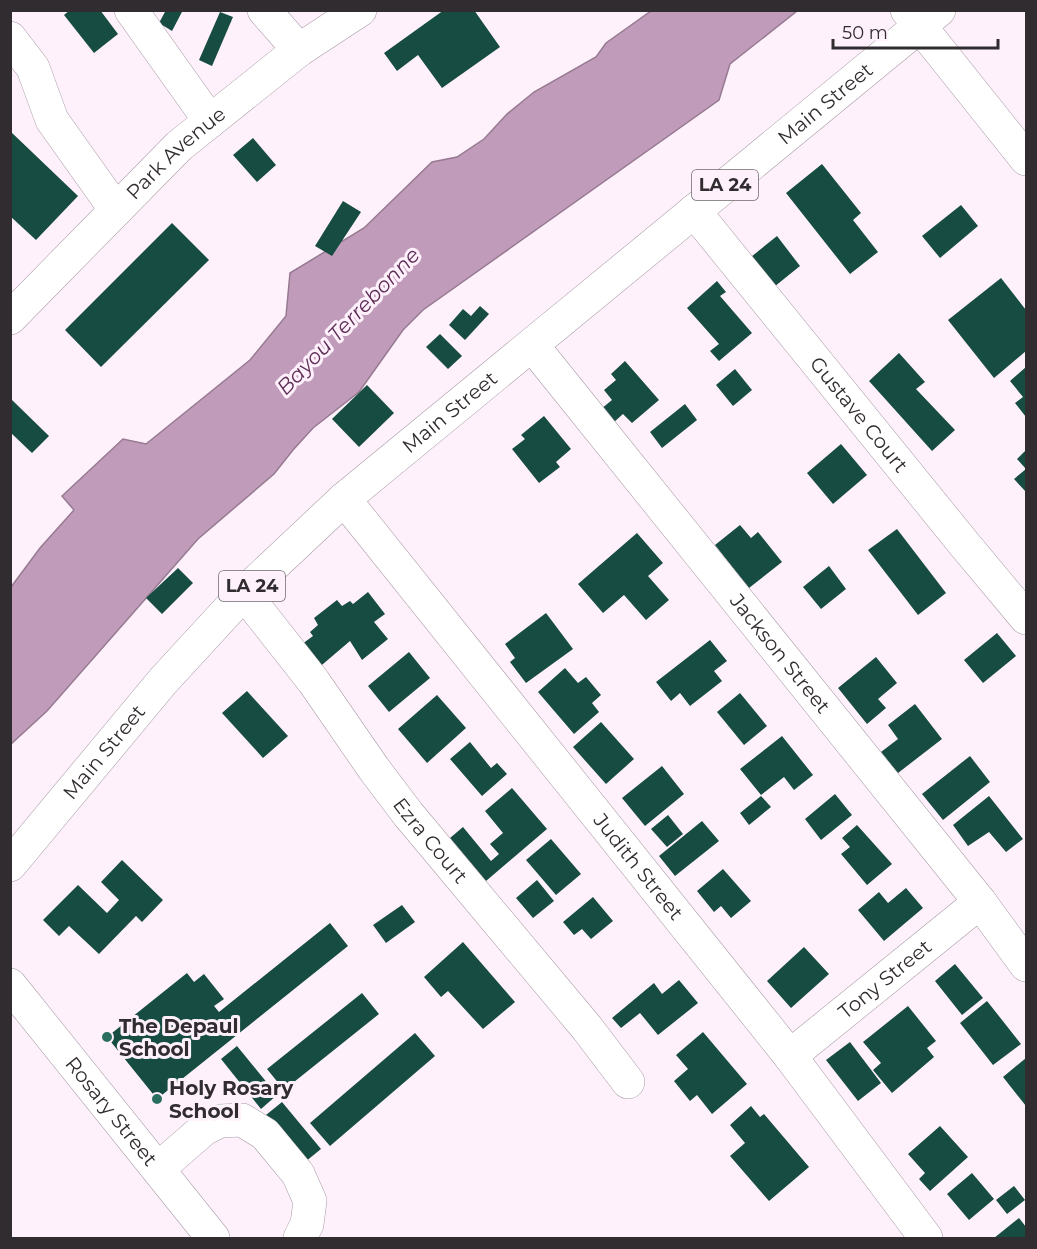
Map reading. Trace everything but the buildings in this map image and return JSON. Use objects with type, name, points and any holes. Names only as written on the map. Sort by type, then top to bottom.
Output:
[{"type":"street","points":[[131,10],[210,121]]},
{"type":"street","points":[[264,10],[299,50]]},
{"type":"street","name":"Park Avenue","points":[[10,318],[179,146],[299,50],[360,10]]},
{"type":"street","points":[[922,16],[1026,159]]},
{"type":"street","name":"Main Street","points":[[10,865],[163,681],[244,593],[344,499],[694,211],[922,16]]},
{"type":"street","points":[[10,38],[33,68],[52,120]]},
{"type":"street","points":[[10,73],[52,120],[116,210]]},
{"type":"street","name":"Gustave Court","points":[[694,211],[1026,618]]},
{"type":"street","name":"Jackson Street","points":[[532,345],[980,902],[1026,965]]},
{"type":"street","name":"Judith Street","points":[[344,499],[790,1056],[926,1239]]},
{"type":"street","name":"Ezra Court","points":[[244,593],[314,682],[408,814],[587,1028],[628,1082]]},
{"type":"street","name":"Tony Street","points":[[790,1056],[980,902]]},
{"type":"street","name":"Rosary Street","points":[[10,985],[213,1239]]},
{"type":"street","points":[[158,1169],[204,1129],[220,1121],[242,1120],[265,1134],[298,1174],[310,1202],[308,1224],[300,1239]]},
{"type":"water","name":"Bayou Terrebonne","points":[[651,11],[797,11],[730,64],[719,100],[423,310],[403,330],[359,392],[313,428],[274,474],[198,539],[47,711],[11,744],[11,587],[40,548],[74,510],[62,496],[123,439],[146,444],[250,360],[286,316],[290,273],[364,228],[432,162],[457,157],[484,139],[507,114],[534,92],[596,57],[606,43]]},
{"type":"place","name":"The Depaul School","points":[[107,1037]]},
{"type":"place","name":"Holy Rosary School","points":[[157,1099]]}]
